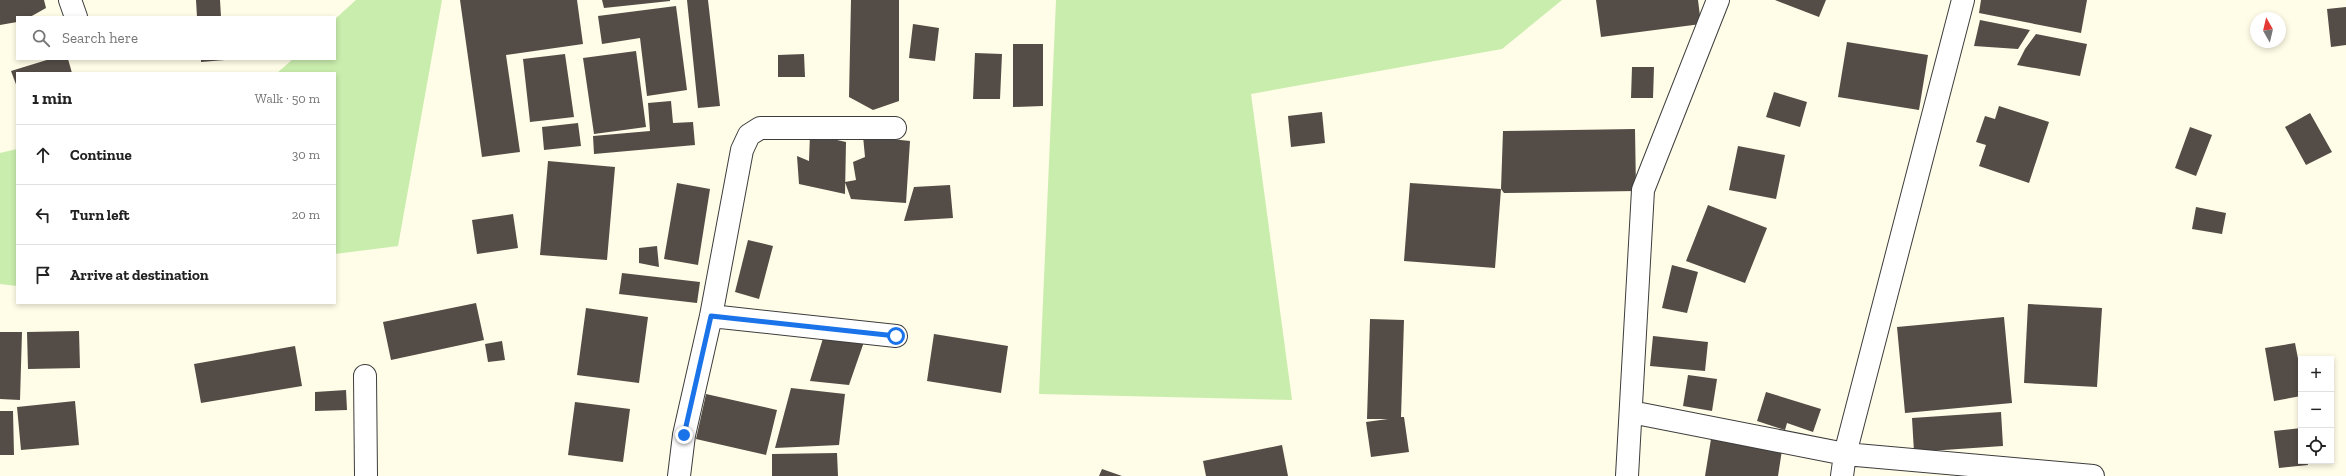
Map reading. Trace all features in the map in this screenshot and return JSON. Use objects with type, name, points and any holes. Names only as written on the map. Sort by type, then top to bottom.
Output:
[{"type":"street","points":[[70,0],[76,16]]},
{"type":"street","points":[[1627,476],[1644,190],[1718,0]]},
{"type":"street","points":[[1842,476],[1845,454],[1963,0]]},
{"type":"street","points":[[679,476],[684,435],[711,316],[742,150],[749,135],[760,128],[895,128]]},
{"type":"street","points":[[711,316],[896,336]]},
{"type":"street","points":[[365,376],[366,476]]},
{"type":"street","points":[[1631,412],[1845,454],[2093,476]]},
{"type":"green space","points":[[356,0],[442,0],[398,246],[336,254],[336,72],[278,72],[292,60],[336,60],[336,18]]},
{"type":"green space","points":[[1056,0],[1562,0],[1502,49],[1251,94],[1292,400],[1039,394]]},
{"type":"green space","points":[[16,149],[16,286],[0,284],[0,153]]},
{"type":"building","points":[[0,0],[44,0],[46,8],[32,16],[16,16],[16,22],[0,25]]},
{"type":"building","points":[[196,0],[220,0],[221,16],[197,16]]},
{"type":"building","points":[[460,0],[577,0],[583,44],[506,55],[520,152],[482,157]]},
{"type":"building","points":[[602,0],[670,0],[670,1],[604,8]]},
{"type":"building","points":[[687,0],[708,0],[720,106],[698,108]]},
{"type":"building","points":[[851,0],[899,0],[899,101],[873,110],[849,97]]},
{"type":"building","points":[[1596,0],[1698,0],[1701,24],[1601,37]]},
{"type":"building","points":[[1775,0],[1826,0],[1819,17]]},
{"type":"building","points":[[1981,0],[2087,0],[2081,33],[1979,13]]},
{"type":"building","points":[[676,6],[687,90],[647,96],[640,38],[602,44],[598,16]]},
{"type":"building","points":[[2346,7],[2346,45],[2331,47],[2327,9]]},
{"type":"building","points":[[1980,20],[2030,30],[2018,49],[1974,46]]},
{"type":"building","points":[[913,24],[939,28],[935,61],[909,58]]},
{"type":"building","points":[[2036,34],[2087,44],[2080,76],[2017,65],[2025,49]]},
{"type":"building","points":[[1847,42],[1928,55],[1919,110],[1838,97]]},
{"type":"building","points":[[1013,44],[1043,44],[1043,106],[1013,107]]},
{"type":"building","points":[[636,51],[646,127],[594,134],[583,58]]},
{"type":"building","points":[[975,53],[1002,54],[1000,99],[973,99]]},
{"type":"building","points":[[565,54],[574,117],[530,122],[523,59]]},
{"type":"building","points":[[804,54],[805,77],[778,77],[778,55]]},
{"type":"building","points":[[47,60],[68,60],[72,72],[16,72],[16,84],[11,71]]},
{"type":"building","points":[[201,60],[225,60],[201,62]]},
{"type":"building","points":[[1632,67],[1654,67],[1653,98],[1631,98]]},
{"type":"building","points":[[1774,92],[1807,102],[1800,127],[1766,117]]},
{"type":"building","points":[[671,101],[673,123],[693,122],[695,145],[594,154],[593,136],[650,131],[648,103]]},
{"type":"building","points":[[1999,106],[2049,122],[2029,183],[1979,166],[1986,145],[1976,142],[1985,116],[1995,119]]},
{"type":"building","points":[[1322,112],[1325,143],[1291,147],[1288,116]]},
{"type":"building","points":[[2310,113],[2332,152],[2306,165],[2285,127]]},
{"type":"building","points":[[578,123],[581,146],[544,150],[542,127]]},
{"type":"building","points":[[2190,127],[2212,135],[2196,176],[2175,168]]},
{"type":"building","points":[[1635,129],[1636,191],[1504,193],[1501,189],[1503,131]]},
{"type":"building","points":[[810,134],[846,142],[845,194],[799,184],[797,156],[809,161]]},
{"type":"building","points":[[863,136],[910,141],[906,203],[851,199],[845,182],[856,180],[853,162],[865,157]]},
{"type":"building","points":[[1738,146],[1785,155],[1776,199],[1729,190]]},
{"type":"building","points":[[548,161],[615,167],[607,260],[540,255]]},
{"type":"building","points":[[677,183],[710,189],[698,265],[664,259]]},
{"type":"building","points":[[1410,183],[1501,189],[1495,268],[1404,261]]},
{"type":"building","points":[[950,185],[953,218],[904,221],[914,187]]},
{"type":"building","points":[[1708,205],[1767,228],[1745,283],[1686,261]]},
{"type":"building","points":[[2196,207],[2226,213],[2222,234],[2192,229]]},
{"type":"building","points":[[513,214],[518,248],[477,254],[472,220]]},
{"type":"building","points":[[748,240],[773,246],[759,299],[735,292]]},
{"type":"building","points":[[657,246],[659,267],[639,263],[639,248]]},
{"type":"building","points":[[1672,265],[1698,272],[1687,313],[1662,308]]},
{"type":"building","points":[[622,273],[700,282],[697,303],[619,294]]},
{"type":"building","points":[[476,303],[484,340],[391,360],[383,322]]},
{"type":"building","points":[[2028,304],[2102,308],[2097,387],[2024,383]]},
{"type":"building","points":[[586,308],[648,317],[639,383],[577,375]]},
{"type":"building","points":[[2004,317],[2012,403],[1905,413],[1897,327]]},
{"type":"building","points":[[1370,319],[1404,320],[1401,417],[1404,417],[1409,452],[1371,457],[1366,422],[1388,419],[1367,419]]},
{"type":"building","points":[[79,331],[80,368],[28,369],[27,332]]},
{"type":"building","points":[[0,332],[22,332],[20,400],[0,399]]},
{"type":"building","points":[[934,334],[1008,346],[1001,393],[927,381]]},
{"type":"building","points":[[824,335],[865,339],[849,385],[810,381]]},
{"type":"building","points":[[1653,336],[1708,342],[1705,371],[1650,366]]},
{"type":"building","points":[[502,341],[505,360],[488,362],[485,344]]},
{"type":"building","points":[[2295,343],[2298,358],[2298,397],[2274,401],[2265,348]]},
{"type":"building","points":[[295,346],[302,386],[201,403],[194,364]]},
{"type":"building","points":[[1688,375],[1717,379],[1712,411],[1683,406]]},
{"type":"building","points":[[791,388],[845,394],[839,445],[775,448]]},
{"type":"building","points":[[346,390],[347,410],[315,411],[315,392]]},
{"type":"building","points":[[1766,392],[1821,409],[1813,432],[1787,423],[1785,430],[1757,421]]},
{"type":"building","points":[[706,394],[777,410],[766,455],[696,439]]},
{"type":"building","points":[[75,401],[79,445],[21,450],[17,407]]},
{"type":"building","points":[[575,402],[630,409],[623,462],[568,455]]},
{"type":"building","points":[[0,411],[13,411],[14,455],[0,455]]},
{"type":"building","points":[[2001,412],[2003,446],[1914,452],[1912,418]]},
{"type":"building","points":[[2298,428],[2298,464],[2308,465],[2279,468],[2274,431]]},
{"type":"building","points":[[1711,439],[1782,450],[1778,476],[1705,476]]},
{"type":"building","points":[[1282,445],[1288,476],[1206,476],[1203,461]]},
{"type":"building","points":[[837,453],[838,476],[772,476],[772,454]]},
{"type":"building","points":[[1102,469],[1122,476],[1099,476]]},
{"type":"route","points":[[684,435],[711,316],[896,336]]}]
